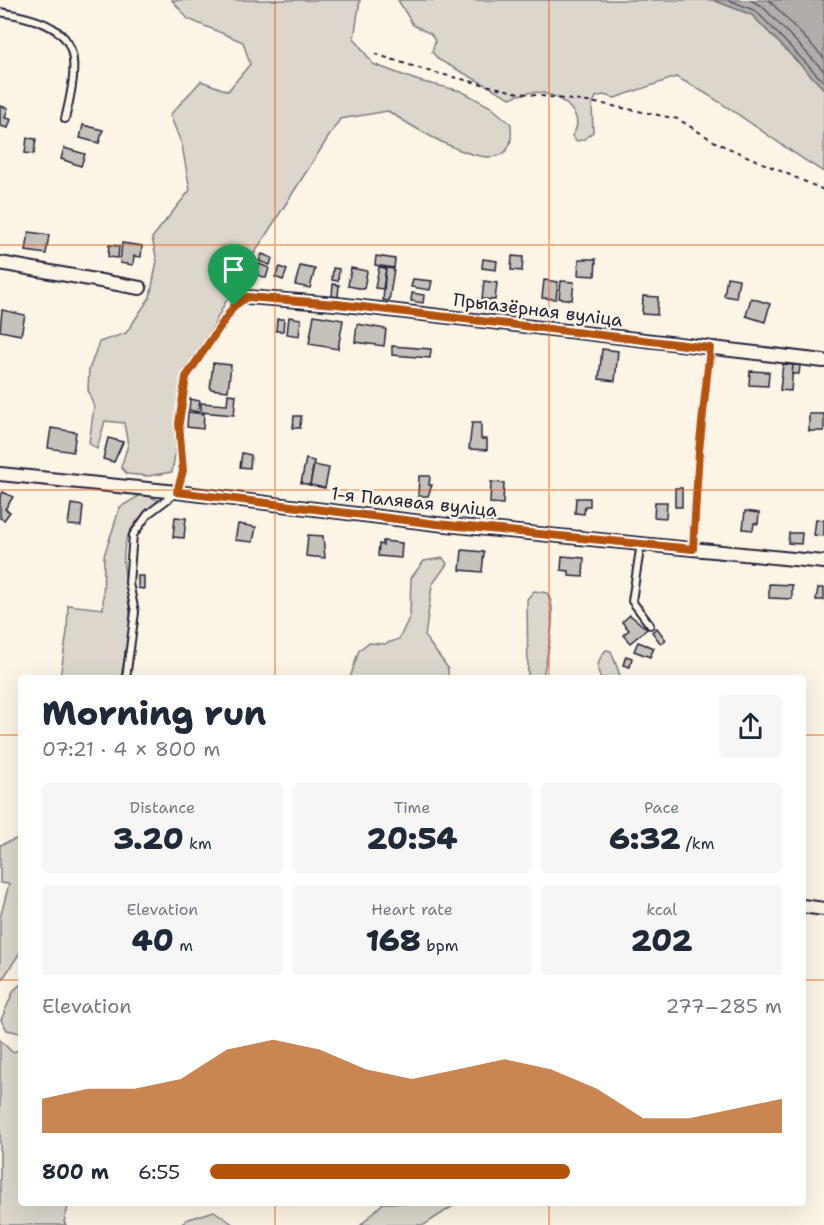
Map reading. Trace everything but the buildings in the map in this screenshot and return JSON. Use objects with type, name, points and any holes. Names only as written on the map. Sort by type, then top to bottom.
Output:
[{"type":"street","points":[[0,263],[140,288]]},
{"type":"street","name":"Прыазёрная вуліца","points":[[247,297],[337,304],[824,360]]},
{"type":"street","name":"1-я Палявая вуліца","points":[[0,474],[177,492],[437,524],[824,562]]},
{"type":"street","points":[[806,907],[824,909]]},
{"type":"lane","points":[[0,12],[28,17],[63,33],[75,55],[73,88],[65,119]]},
{"type":"lane","points":[[126,675],[135,612],[129,583],[133,535],[148,514],[177,492],[183,471],[179,423],[186,377],[234,306],[247,297]]},
{"type":"lane","points":[[693,549],[699,451],[710,348]]},
{"type":"lane","points":[[641,543],[632,602],[650,625]]},
{"type":"path","points":[[375,54],[428,71],[519,93],[603,104],[678,118],[717,143],[824,190]]},
{"type":"shaded area","points":[[172,0],[360,0],[354,38],[373,64],[419,81],[461,91],[491,107],[511,124],[511,138],[506,151],[496,156],[482,156],[447,144],[388,111],[340,119],[250,260],[253,281],[226,301],[189,375],[172,472],[148,476],[127,474],[121,467],[128,445],[124,423],[105,421],[97,449],[89,443],[94,407],[88,390],[89,370],[99,342],[126,333],[150,297],[157,261],[152,238],[190,190],[182,145],[170,115],[201,81],[228,91],[250,64],[243,42],[188,19]]},
{"type":"shaded area","points":[[398,0],[713,0],[752,15],[824,89],[824,172],[714,99],[676,77],[615,98],[603,95],[596,97],[592,105],[593,132],[583,140],[576,141],[572,136],[577,121],[565,103],[551,95],[539,92],[510,98],[439,60],[432,52],[435,41],[431,34],[413,25]]},
{"type":"shaded area","points":[[144,493],[159,501],[143,514],[133,527],[124,552],[130,621],[122,675],[60,675],[67,632],[68,605],[103,609],[104,556],[120,507]]},
{"type":"shaded area","points":[[443,558],[447,564],[432,585],[425,637],[448,668],[448,675],[351,675],[359,650],[368,643],[385,644],[399,639],[410,616],[411,578],[424,561]]},
{"type":"shaded area","points":[[534,591],[547,593],[551,601],[551,634],[544,675],[528,675],[527,599]]},
{"type":"shaded area","points":[[606,650],[611,651],[620,675],[600,675],[598,664]]},
{"type":"shaded area","points":[[18,838],[18,956],[0,983],[0,918],[9,884],[0,883],[0,845]]},
{"type":"shaded area","points":[[18,987],[18,1032],[7,1030],[1,1020],[14,990]]},
{"type":"shaded area","points":[[0,1040],[12,1052],[18,1051],[18,1206],[68,1206],[64,1222],[66,1225],[0,1225]]},
{"type":"shaded area","points":[[380,1206],[453,1206],[424,1225],[361,1225]]},
{"type":"shaded area","points":[[214,1211],[234,1225],[182,1225],[186,1220]]},
{"type":"water","points":[[713,0],[824,0],[824,89],[752,15]]},
{"type":"route","points":[[247,297],[337,304],[710,348],[699,451],[693,549],[437,524],[177,492],[183,471],[179,423],[186,377],[234,306],[247,297]]}]
